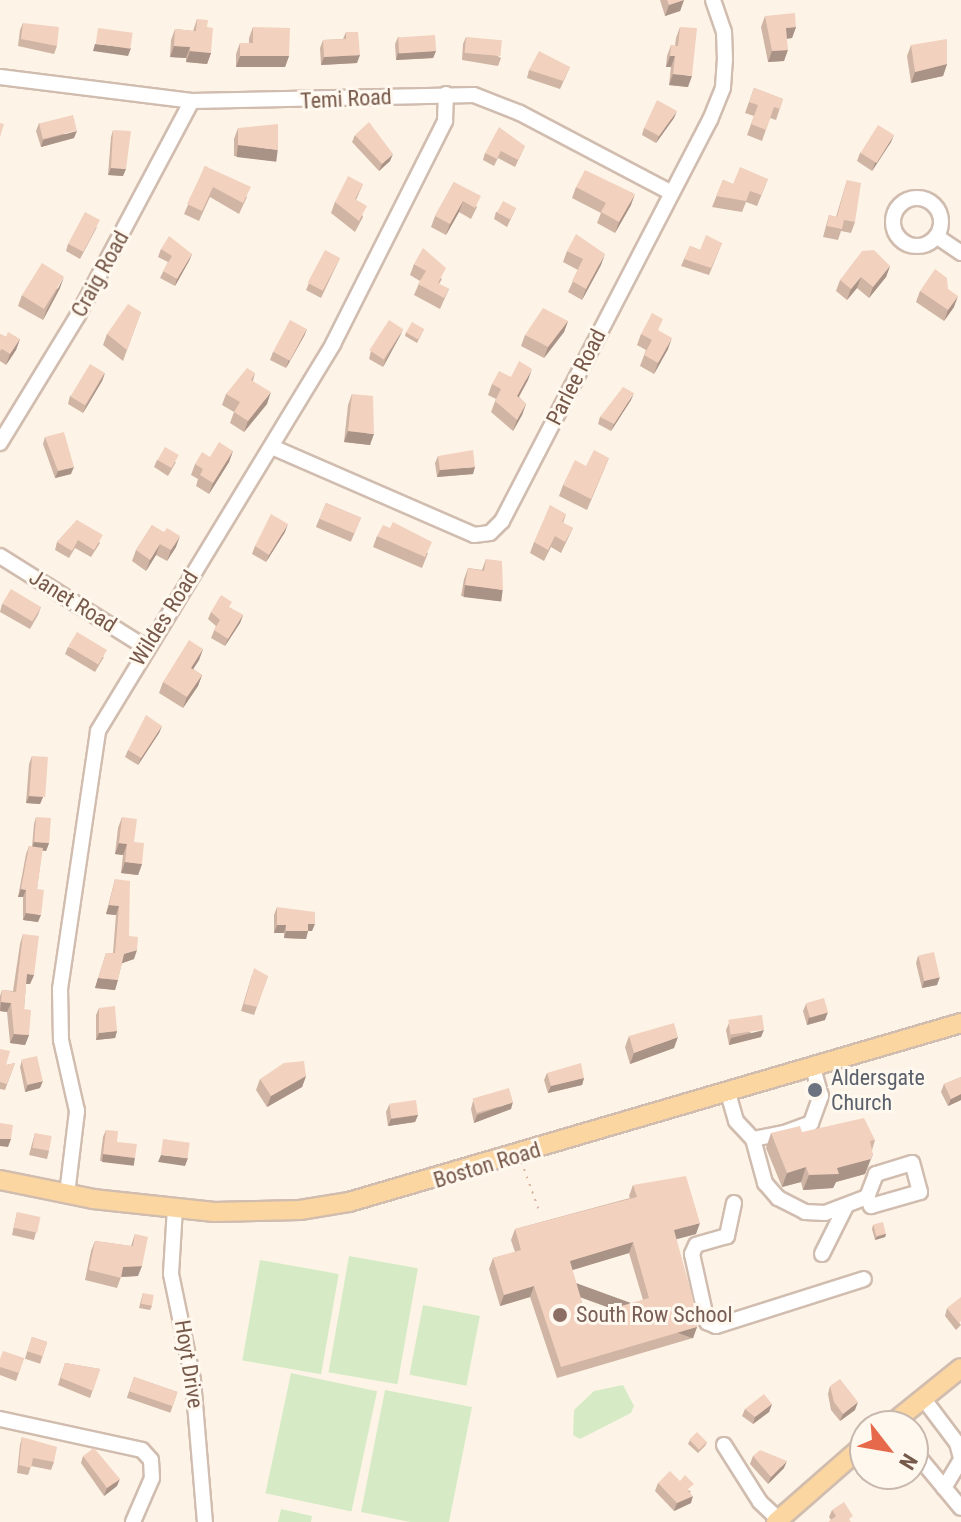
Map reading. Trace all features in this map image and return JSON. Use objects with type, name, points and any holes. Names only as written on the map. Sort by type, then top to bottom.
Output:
[{"type":"main road","name":"Boston Road","points":[[0,1180],[67,1194],[175,1208],[300,1210],[403,1190],[961,1023]]},
{"type":"main road","points":[[909,1410],[961,1368]]},
{"type":"main road","points":[[777,1520],[849,1458]]},
{"type":"street","name":"Parlee Road","points":[[272,447],[474,535],[490,533],[502,521],[723,87],[724,32],[713,0]]},
{"type":"street","name":"Temi Road","points":[[0,77],[192,101],[446,94],[492,99],[670,192]]},
{"type":"street","name":"Wildes Road","points":[[67,1194],[77,1111],[61,1040],[60,989],[88,780],[104,716],[272,447],[378,259],[445,121],[446,94]]},
{"type":"street","name":"Craig Road","points":[[0,443],[78,315],[192,101]]},
{"type":"street","points":[[939,238],[961,253]]},
{"type":"street","name":"Janet Road","points":[[0,556],[145,647]]},
{"type":"street","points":[[753,1139],[811,1123],[821,1096],[813,1068]]},
{"type":"street","points":[[728,1093],[736,1121],[753,1139],[765,1183],[778,1198],[805,1212],[825,1213],[867,1197]]},
{"type":"street","points":[[734,1203],[727,1236],[696,1245],[692,1254],[707,1322],[716,1326],[864,1279]]},
{"type":"street","points":[[822,1254],[846,1206]]},
{"type":"street","name":"Hoyt Drive","points":[[175,1208],[171,1274],[193,1380],[205,1522]]},
{"type":"street","points":[[923,1398],[957,1443],[961,1459],[955,1477],[944,1488]]},
{"type":"street","points":[[0,1419],[132,1444],[148,1457],[152,1478],[133,1522]]},
{"type":"street","points":[[724,1445],[760,1502],[777,1520]]},
{"type":"street","points":[[929,1470],[961,1508]]},
{"type":"path","points":[[519,1155],[540,1213]]},
{"type":"green space","points":[[349,1256],[418,1268],[397,1384],[329,1372]]},
{"type":"green space","points":[[260,1260],[339,1274],[321,1374],[242,1360]]},
{"type":"green space","points":[[423,1305],[480,1316],[466,1386],[409,1375]]},
{"type":"green space","points":[[291,1373],[377,1391],[352,1512],[265,1493]]},
{"type":"green space","points":[[623,1385],[634,1406],[631,1413],[580,1439],[573,1435],[574,1410],[594,1391]]},
{"type":"green space","points":[[385,1390],[472,1407],[449,1522],[410,1522],[361,1512]]},
{"type":"green space","points":[[281,1509],[312,1516],[311,1522],[278,1522]]},
{"type":"building","points":[[667,0],[684,0],[669,5]]},
{"type":"building","points":[[795,13],[796,27],[786,28],[788,50],[772,51],[765,16]]},
{"type":"building","points":[[197,19],[208,20],[207,27],[213,28],[211,53],[174,46],[175,29],[196,31]]},
{"type":"building","points":[[23,23],[59,27],[57,46],[21,39]]},
{"type":"building","points":[[253,27],[290,28],[289,56],[240,56],[240,43],[253,43]]},
{"type":"building","points":[[680,27],[697,28],[692,76],[673,74],[675,56],[670,56],[671,45],[678,46]]},
{"type":"building","points":[[98,28],[133,33],[130,49],[96,44]]},
{"type":"building","points":[[346,32],[358,32],[360,55],[324,57],[323,40],[346,39]]},
{"type":"building","points":[[435,35],[436,51],[399,54],[398,38]]},
{"type":"building","points":[[466,37],[502,40],[500,56],[465,53]]},
{"type":"building","points":[[947,39],[947,64],[915,72],[911,45]]},
{"type":"building","points":[[539,51],[570,67],[563,81],[529,70]]},
{"type":"building","points":[[754,88],[783,99],[780,109],[774,107],[766,130],[751,124],[758,105],[749,102]]},
{"type":"building","points":[[657,100],[677,111],[659,136],[644,128]]},
{"type":"building","points":[[73,115],[77,131],[43,139],[39,123]]},
{"type":"building","points":[[369,122],[393,154],[382,164],[355,135]]},
{"type":"building","points":[[278,124],[278,150],[238,145],[238,128]]},
{"type":"building","points":[[878,125],[894,135],[877,163],[861,153]]},
{"type":"building","points":[[499,127],[525,146],[518,160],[501,151],[497,159],[485,153]]},
{"type":"building","points":[[113,130],[131,131],[126,169],[111,168]]},
{"type":"building","points":[[205,166],[251,187],[243,203],[213,187],[202,211],[187,204]]},
{"type":"building","points":[[740,167],[768,179],[761,195],[750,191],[746,201],[716,196],[723,180],[733,184]]},
{"type":"building","points":[[585,170],[635,194],[619,222],[601,212],[606,203],[576,187]]},
{"type":"building","points":[[348,176],[363,184],[355,199],[367,206],[359,221],[335,202]]},
{"type":"building","points":[[847,180],[861,183],[855,222],[844,220],[842,229],[827,226],[829,215],[837,217]]},
{"type":"building","points":[[454,182],[481,196],[475,208],[463,201],[450,224],[435,216]]},
{"type":"building","points":[[503,201],[516,208],[510,220],[497,212]]},
{"type":"building","points":[[85,212],[100,220],[83,252],[68,244]]},
{"type":"building","points":[[576,234],[605,254],[586,289],[572,281],[583,259],[567,251]]},
{"type":"building","points":[[706,235],[722,243],[711,268],[684,259],[690,246],[700,250]]},
{"type":"building","points":[[169,236],[192,254],[177,279],[163,271],[172,256],[161,249]]},
{"type":"building","points":[[423,248],[446,268],[438,283],[449,289],[444,298],[418,284],[426,271],[414,264]]},
{"type":"building","points":[[325,250],[340,258],[323,291],[308,283]]},
{"type":"building","points":[[874,250],[890,266],[873,287],[861,277],[851,289],[840,280],[862,251]]},
{"type":"building","points":[[42,263],[64,277],[44,309],[22,295]]},
{"type":"building","points":[[935,269],[947,278],[948,289],[958,296],[948,310],[920,291]]},
{"type":"building","points":[[128,304],[141,312],[127,350],[107,334]]},
{"type":"building","points":[[543,308],[568,321],[548,347],[525,335]]},
{"type":"building","points":[[652,313],[663,319],[658,330],[672,338],[658,363],[644,355],[652,340],[641,334]]},
{"type":"building","points":[[290,320],[307,329],[290,361],[273,352]]},
{"type":"building","points":[[389,320],[403,329],[384,359],[369,350]]},
{"type":"building","points":[[412,322],[424,329],[418,339],[406,332]]},
{"type":"building","points":[[8,332],[20,339],[10,354],[2,349],[0,351],[0,334],[6,337]]},
{"type":"building","points":[[519,361],[532,369],[517,396],[526,404],[517,420],[495,401],[501,389],[492,384],[499,371],[511,377]]},
{"type":"building","points":[[90,364],[105,373],[85,405],[70,397]]},
{"type":"building","points":[[247,368],[255,373],[251,380],[271,392],[248,421],[234,412],[240,402],[226,394]]},
{"type":"building","points":[[623,387],[634,393],[614,424],[600,417]]},
{"type":"building","points":[[352,394],[373,396],[374,434],[348,431]]},
{"type":"building","points":[[64,432],[74,467],[58,471],[45,437]]},
{"type":"building","points":[[219,442],[233,451],[213,483],[200,475],[203,469],[195,464],[202,452],[210,457]]},
{"type":"building","points":[[165,447],[179,455],[171,468],[158,460]]},
{"type":"building","points":[[473,450],[475,467],[440,470],[438,456]]},
{"type":"building","points":[[594,450],[609,458],[591,499],[563,485],[575,460],[586,466]]},
{"type":"building","points":[[326,503],[361,518],[354,533],[319,519]]},
{"type":"building","points":[[550,505],[566,514],[562,522],[573,528],[565,542],[555,536],[548,550],[534,542]]},
{"type":"building","points":[[271,514],[288,524],[269,555],[255,546]]},
{"type":"building","points":[[77,520],[103,535],[94,550],[78,540],[72,551],[57,542]]},
{"type":"building","points":[[393,522],[432,542],[425,557],[377,536],[383,525],[390,528]]},
{"type":"building","points":[[152,525],[164,532],[167,528],[180,536],[171,550],[160,544],[150,560],[136,550]]},
{"type":"building","points":[[486,559],[502,561],[503,590],[465,585],[468,568],[484,571]]},
{"type":"building","points":[[11,589],[41,607],[32,622],[2,604]]},
{"type":"building","points":[[221,595],[232,602],[229,607],[243,615],[228,639],[214,630],[220,620],[211,612]]},
{"type":"building","points":[[77,632],[107,650],[98,665],[68,647]]},
{"type":"building","points":[[189,640],[203,649],[191,668],[202,675],[187,697],[163,682]]},
{"type":"building","points":[[146,715],[162,726],[141,758],[128,750]]},
{"type":"building","points":[[32,756],[48,757],[45,797],[29,796]]},
{"type":"building","points":[[36,817],[51,818],[49,843],[34,842]]},
{"type":"building","points":[[122,817],[137,819],[134,842],[144,843],[142,864],[125,862],[127,844],[119,843]]},
{"type":"building","points":[[29,846],[43,848],[37,889],[44,890],[41,915],[26,913],[26,890],[21,889]]},
{"type":"building","points":[[115,879],[130,881],[129,936],[138,937],[137,950],[124,954],[118,980],[98,978],[106,953],[115,953],[119,906],[109,905]]},
{"type":"building","points":[[277,907],[315,912],[315,924],[308,924],[308,931],[286,931],[286,925],[277,925]]},
{"type":"building","points":[[23,934],[39,936],[34,975],[27,974],[24,1009],[31,1010],[29,1035],[14,1034],[11,1003],[1,1002],[2,990],[16,992]]},
{"type":"building","points":[[934,952],[940,977],[924,981],[918,956]]},
{"type":"building","points":[[254,968],[268,976],[257,1007],[244,1004]]},
{"type":"building","points":[[824,998],[828,1012],[810,1018],[806,1003]]},
{"type":"building","points":[[115,1006],[117,1031],[99,1033],[99,1008]]},
{"type":"building","points":[[762,1015],[764,1030],[730,1035],[728,1020]]},
{"type":"building","points":[[674,1023],[678,1037],[634,1053],[629,1036]]},
{"type":"building","points":[[0,1049],[10,1051],[6,1065],[15,1063],[7,1084],[0,1082]]},
{"type":"building","points":[[37,1056],[43,1081],[27,1085],[21,1060]]},
{"type":"building","points":[[304,1061],[306,1076],[271,1096],[260,1079],[284,1063]]},
{"type":"building","points":[[581,1063],[584,1078],[551,1086],[547,1073]]},
{"type":"building","points":[[961,1077],[961,1094],[951,1099],[944,1084]]},
{"type":"building","points":[[509,1088],[513,1102],[477,1113],[472,1098]]},
{"type":"building","points":[[416,1100],[418,1115],[391,1119],[389,1104]]},
{"type":"building","points":[[864,1118],[875,1140],[870,1141],[871,1159],[837,1168],[839,1174],[809,1175],[806,1167],[787,1173],[771,1133],[800,1126],[802,1132]]},
{"type":"building","points":[[0,1123],[13,1125],[11,1139],[0,1139]]},
{"type":"building","points":[[106,1130],[118,1131],[117,1142],[137,1144],[135,1158],[103,1154]]},
{"type":"building","points":[[35,1133],[52,1136],[49,1151],[32,1148]]},
{"type":"building","points":[[163,1139],[190,1143],[188,1159],[161,1155]]},
{"type":"building","points":[[686,1176],[700,1223],[674,1230],[694,1303],[697,1327],[561,1367],[534,1286],[504,1295],[493,1258],[521,1250],[515,1229],[637,1197],[633,1185]],"holes":[[[633,1242],[649,1298],[586,1316],[570,1261]]]},
{"type":"building","points":[[17,1212],[40,1217],[37,1233],[14,1228]]},
{"type":"building","points":[[883,1222],[886,1234],[876,1236],[873,1224]]},
{"type":"building","points":[[135,1234],[148,1237],[142,1266],[123,1267],[121,1278],[89,1270],[95,1241],[133,1246]]},
{"type":"building","points":[[143,1293],[154,1295],[152,1306],[141,1304]]},
{"type":"building","points":[[961,1297],[961,1321],[959,1323],[947,1308]]},
{"type":"building","points":[[32,1337],[47,1342],[43,1356],[27,1351]]},
{"type":"building","points":[[3,1351],[24,1358],[19,1373],[0,1367]]},
{"type":"building","points":[[65,1363],[100,1369],[93,1391],[61,1378]]},
{"type":"building","points":[[134,1377],[177,1392],[173,1406],[129,1391]]},
{"type":"building","points":[[840,1379],[858,1402],[843,1414],[834,1402],[830,1386]]},
{"type":"building","points":[[764,1394],[772,1404],[755,1417],[745,1409]]},
{"type":"building","points":[[697,1432],[707,1442],[699,1450],[689,1440]]},
{"type":"building","points":[[22,1437],[57,1447],[54,1462],[33,1458],[31,1468],[19,1465]]},
{"type":"building","points":[[94,1448],[120,1479],[107,1488],[83,1456]]},
{"type":"building","points":[[760,1450],[787,1461],[771,1477],[753,1456]]},
{"type":"building","points":[[670,1471],[680,1481],[685,1475],[694,1484],[687,1490],[693,1496],[677,1503],[658,1483]]},
{"type":"building","points":[[844,1502],[853,1516],[849,1519],[851,1522],[828,1522],[836,1516],[832,1510]]},
{"type":"place","name":"Aldersgate Church","points":[[815,1090]]},
{"type":"place","name":"South Row School","points":[[560,1315]]}]
